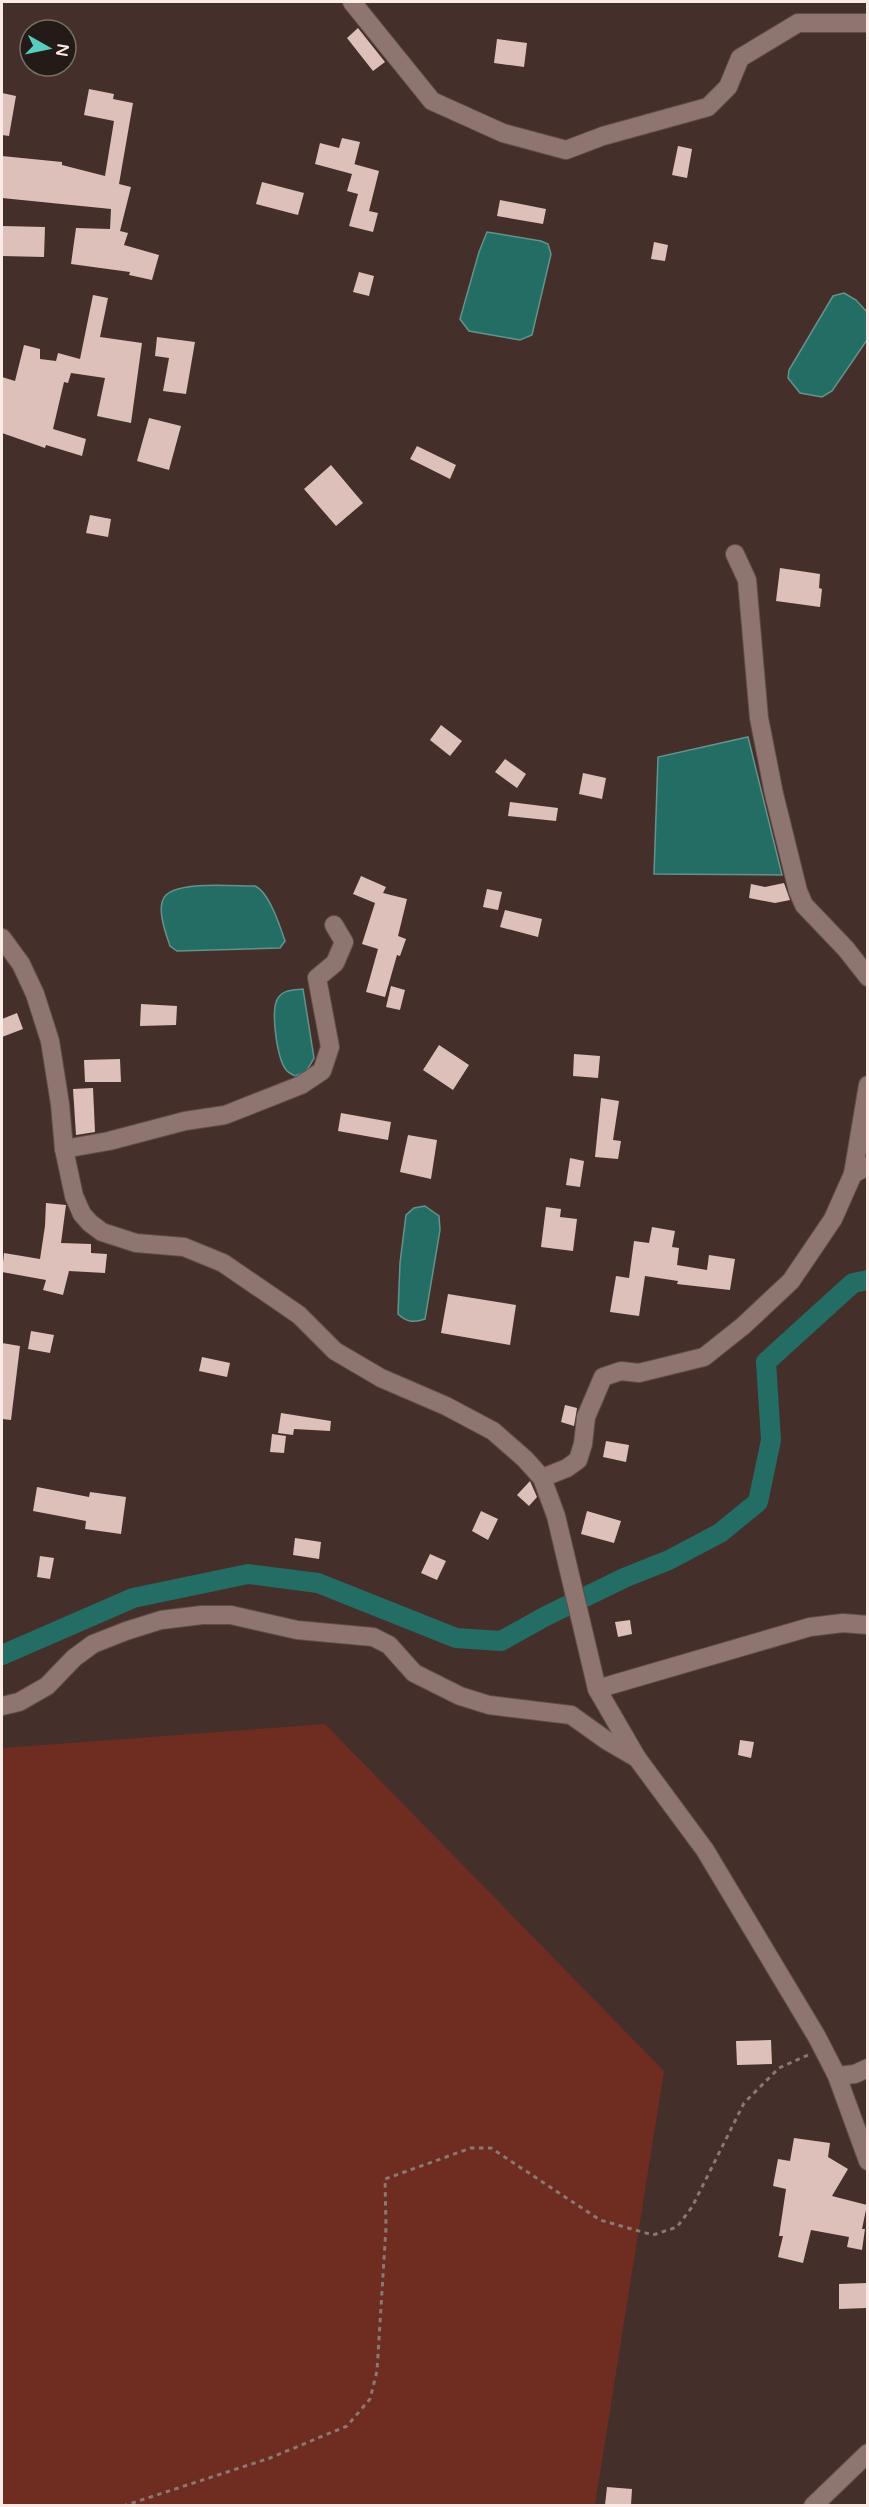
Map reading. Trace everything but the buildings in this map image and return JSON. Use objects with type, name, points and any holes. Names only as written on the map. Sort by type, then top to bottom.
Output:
[{"type":"street","points":[[352,2],[432,101],[503,133],[566,150],[603,136],[708,106],[728,87],[740,58],[798,23],[867,23]]},
{"type":"street","points":[[735,554],[747,580],[759,718],[774,794],[798,891],[804,905],[846,949],[867,977]]},
{"type":"street","points":[[64,1149],[225,1114],[301,1085],[322,1071],[330,1047],[316,978],[335,963],[344,942],[334,925]]},
{"type":"street","points":[[2,938],[21,964],[35,994],[50,1041],[64,1149],[74,1196],[82,1214],[102,1232],[136,1243],[184,1247],[223,1263],[299,1314],[335,1351],[381,1378],[446,1406],[493,1431],[525,1458],[542,1478],[556,1516],[597,1689],[637,1758],[705,1850],[823,2048],[837,2076],[867,2161]]},
{"type":"street","points":[[542,1478],[567,1468],[578,1460],[583,1444],[586,1417],[603,1377],[621,1371],[639,1373],[704,1357],[743,1326],[791,1281],[832,1219],[860,1170],[867,1085]]},
{"type":"street","points":[[2,1706],[19,1702],[47,1686],[74,1658],[93,1644],[115,1635],[161,1620],[231,1615],[297,1630],[374,1637],[389,1645],[414,1673],[460,1696],[489,1705],[570,1715],[637,1758]]},
{"type":"street","points":[[597,1689],[810,1627],[843,1623],[867,1625]]},
{"type":"street","points":[[837,2076],[855,2074],[867,2068]]},
{"type":"street","points":[[813,2505],[867,2454]]},
{"type":"path","points":[[123,2505],[270,2458],[347,2426],[370,2399],[377,2371],[387,2228],[385,2179],[471,2148],[491,2148],[600,2220],[653,2235],[676,2227],[692,2207],[744,2103],[761,2084],[779,2068],[823,2048]]},
{"type":"shaded area","points":[[325,1724],[664,2071],[595,2505],[2,2505],[2,1748]]},
{"type":"water","points":[[487,232],[548,244],[551,254],[532,335],[520,340],[469,331],[460,319]]},
{"type":"water","points":[[844,293],[856,300],[867,312],[867,340],[832,391],[822,397],[800,393],[788,378],[789,370],[833,296]]},
{"type":"water","points":[[748,737],[782,875],[654,874],[658,757]]},
{"type":"water","points":[[195,886],[255,886],[265,895],[277,919],[285,941],[280,948],[177,951],[170,946],[161,913],[161,906],[166,895]]},
{"type":"water","points":[[303,989],[314,1058],[306,1072],[295,1076],[287,1071],[280,1057],[275,1013],[280,995],[289,990]]},
{"type":"water","points":[[425,1206],[439,1216],[440,1230],[425,1319],[410,1321],[398,1314],[400,1263],[406,1215],[414,1208]]},
{"type":"waterway","points":[[2,1655],[133,1598],[248,1574],[318,1583],[456,1638],[501,1641],[546,1616],[624,1578],[669,1560],[720,1533],[758,1502],[771,1440],[766,1362],[853,1283],[868,1280]]}]
